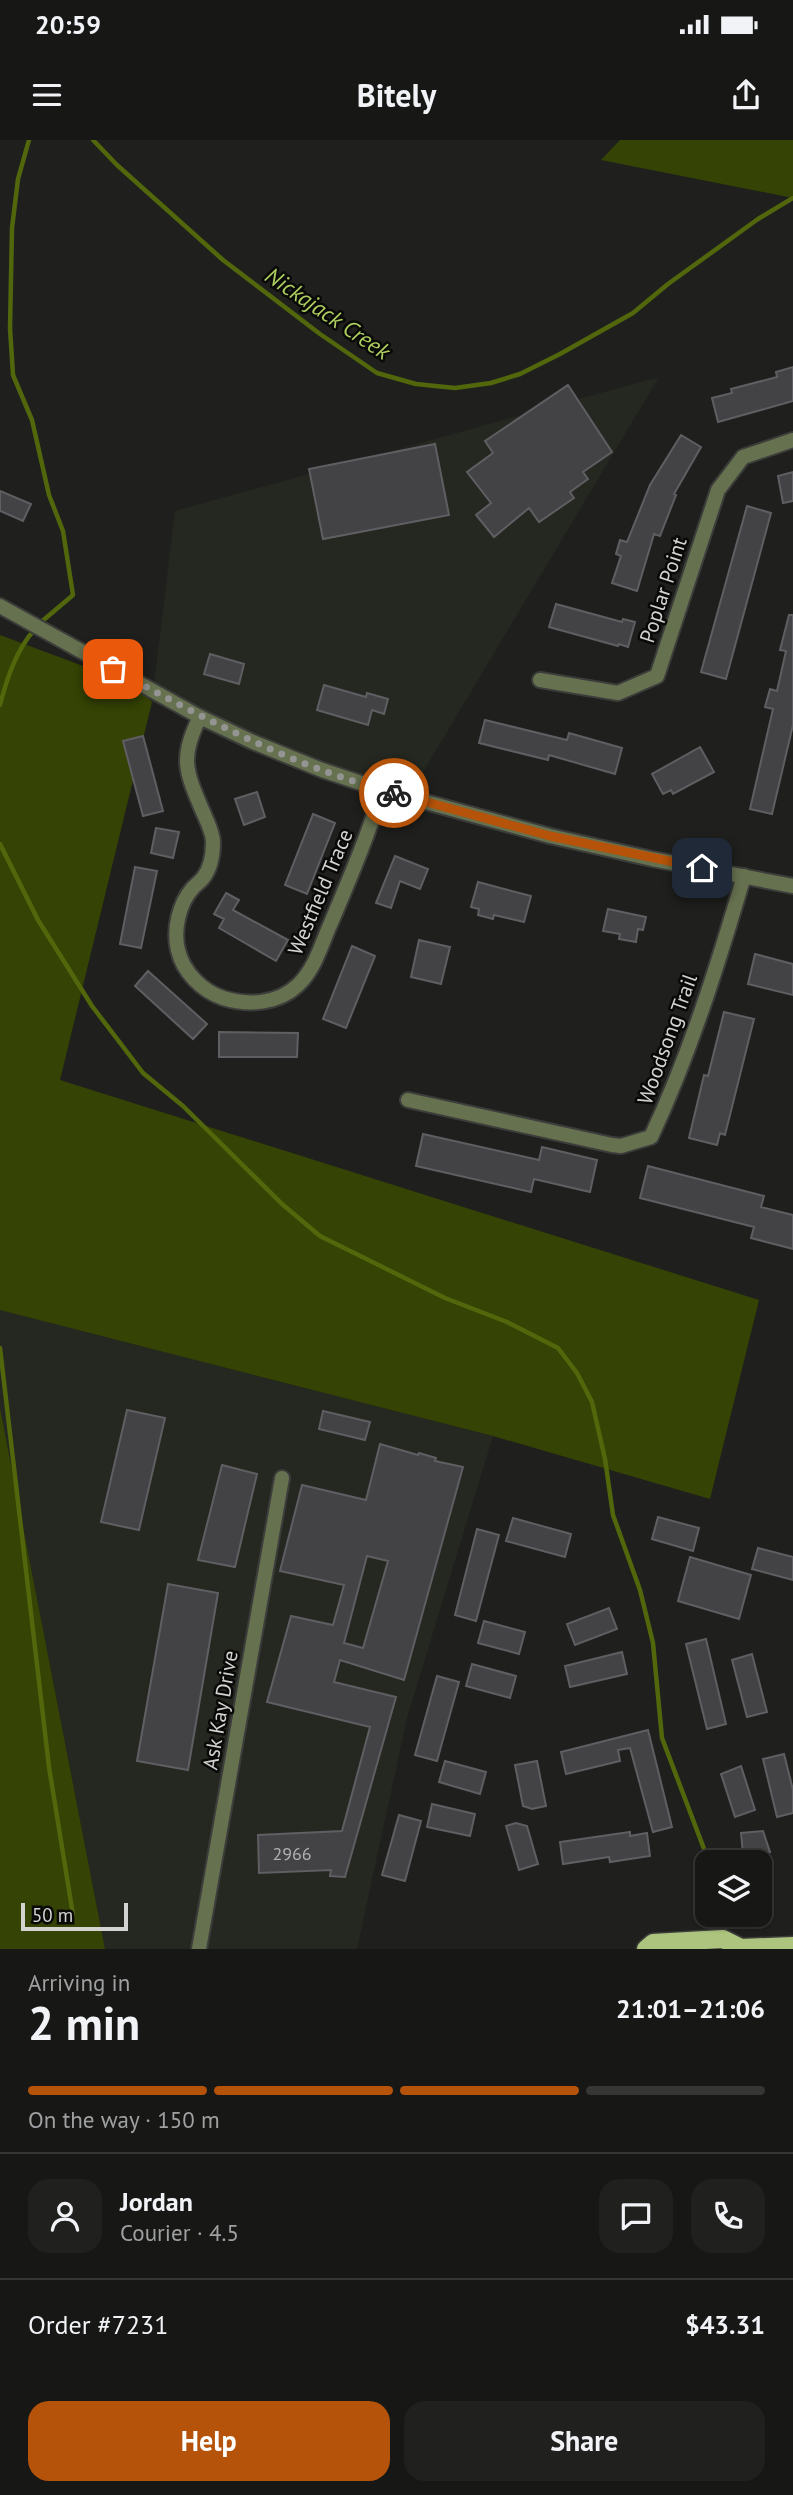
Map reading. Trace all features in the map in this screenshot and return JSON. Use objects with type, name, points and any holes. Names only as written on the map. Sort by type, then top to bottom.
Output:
[{"type":"main road","points":[[646,1949],[653,1943],[723,1939],[741,1949],[793,1946]]},
{"type":"street","name":"Poplar Point","points":[[540,680],[618,693],[657,676],[718,490],[743,457],[793,440]]},
{"type":"street","points":[[5,609],[200,717],[253,743],[322,770],[382,790],[550,836],[793,886]]},
{"type":"street","name":"Westfield Trace","points":[[200,717],[186,750],[187,768],[213,840],[212,860],[204,877],[191,889],[181,907],[177,928],[178,949],[185,969],[199,985],[217,996],[237,1002],[258,1003],[279,998],[297,987],[310,971],[353,873],[382,790]]},
{"type":"street","name":"Woodsong Trail","points":[[408,1100],[612,1145],[621,1146],[651,1137],[673,1089],[744,876]]},
{"type":"street","name":"Ask Kay Drive","points":[[199,1949],[282,1478]]},
{"type":"shaded area","points":[[659,377],[408,797],[152,702],[175,511]]},
{"type":"shaded area","points":[[0,1310],[493,1436],[407,1718],[357,1949],[105,1949],[0,1408]]},
{"type":"green space","points":[[620,140],[793,140],[793,198],[601,160]]},
{"type":"green space","points":[[0,635],[134,685],[152,702],[60,1080],[759,1300],[710,1499],[493,1436],[0,1310]]},
{"type":"green space","points":[[0,1408],[105,1949],[0,1949]]},
{"type":"building","points":[[793,367],[793,401],[718,422],[712,398],[732,393],[731,389],[777,377],[776,372]]},
{"type":"building","points":[[568,385],[612,452],[583,472],[588,479],[570,492],[574,498],[539,522],[529,508],[494,537],[476,515],[491,503],[467,472],[493,453],[485,441]]},
{"type":"building","points":[[681,435],[701,447],[674,494],[676,495],[660,536],[654,534],[637,591],[612,583],[621,556],[616,554],[620,540],[627,542],[650,485]]},
{"type":"building","points":[[435,444],[449,515],[323,539],[309,469]]},
{"type":"building","points":[[793,472],[793,501],[783,503],[778,476]]},
{"type":"building","points":[[0,491],[31,504],[23,521],[0,511]]},
{"type":"building","points":[[747,506],[771,513],[726,679],[701,672]]},
{"type":"building","points":[[556,604],[622,622],[623,619],[635,622],[628,647],[549,627]]},
{"type":"building","points":[[789,615],[793,615],[793,725],[772,814],[750,809],[773,709],[765,707],[770,689],[777,691],[786,651],[780,650]]},
{"type":"building","points":[[210,654],[244,664],[239,684],[204,674]]},
{"type":"building","points":[[324,685],[366,697],[367,693],[388,699],[384,714],[372,710],[368,725],[317,710]]},
{"type":"building","points":[[485,720],[567,740],[569,733],[622,748],[615,774],[549,755],[548,760],[479,743]]},
{"type":"building","points":[[143,736],[163,811],[143,816],[123,741]]},
{"type":"building","points":[[700,747],[714,772],[673,794],[671,790],[663,794],[652,774]]},
{"type":"building","points":[[257,792],[265,817],[244,825],[235,799]]},
{"type":"building","points":[[313,814],[335,823],[307,894],[285,885]]},
{"type":"building","points":[[156,828],[179,832],[173,858],[151,853]]},
{"type":"building","points":[[395,856],[428,869],[420,889],[400,881],[391,908],[376,903]]},
{"type":"building","points":[[135,867],[157,871],[141,948],[120,944]]},
{"type":"building","points":[[478,882],[531,896],[524,922],[494,915],[493,919],[478,915],[479,909],[471,907]]},
{"type":"building","points":[[226,893],[239,900],[233,910],[288,940],[276,961],[219,928],[224,919],[214,914]]},
{"type":"building","points":[[608,909],[646,917],[643,930],[638,929],[636,942],[619,939],[620,934],[603,931]]},
{"type":"building","points":[[419,940],[450,947],[441,984],[411,977]]},
{"type":"building","points":[[352,946],[375,956],[346,1028],[323,1019]]},
{"type":"building","points":[[755,954],[793,964],[793,995],[748,984]]},
{"type":"building","points":[[148,971],[207,1024],[193,1039],[135,986]]},
{"type":"building","points":[[724,1012],[754,1019],[725,1135],[720,1133],[717,1145],[689,1138],[704,1075],[708,1076]]},
{"type":"building","points":[[219,1032],[298,1033],[297,1057],[219,1057]]},
{"type":"building","points":[[423,1134],[539,1160],[542,1147],[597,1160],[590,1192],[534,1179],[531,1192],[416,1166]]},
{"type":"building","points":[[648,1166],[764,1196],[761,1207],[793,1215],[793,1249],[751,1238],[754,1227],[640,1198]]},
{"type":"building","points":[[127,1410],[165,1418],[139,1530],[101,1522]]},
{"type":"building","points":[[323,1411],[370,1422],[365,1440],[319,1429]]},
{"type":"building","points":[[380,1444],[463,1467],[404,1680],[340,1660],[334,1682],[396,1697],[345,1877],[330,1876],[331,1870],[259,1873],[258,1835],[342,1831],[370,1727],[267,1702],[291,1616],[333,1625],[344,1585],[280,1571],[302,1485],[366,1500]],"holes":[[[367,1556],[388,1561],[363,1648],[344,1643]]]},
{"type":"building","points":[[222,1465],[257,1474],[235,1567],[198,1560]]},
{"type":"building","points":[[658,1517],[699,1528],[693,1551],[652,1539]]},
{"type":"building","points":[[513,1518],[571,1534],[565,1557],[506,1541]]},
{"type":"building","points":[[477,1529],[499,1535],[476,1621],[455,1615]]},
{"type":"building","points":[[758,1548],[793,1557],[793,1580],[752,1569]]},
{"type":"building","points":[[690,1557],[751,1575],[739,1619],[678,1601]]},
{"type":"building","points":[[168,1584],[218,1593],[188,1770],[137,1761]]},
{"type":"building","points":[[609,1608],[617,1629],[575,1645],[567,1624]]},
{"type":"building","points":[[484,1621],[525,1632],[519,1654],[478,1643]]},
{"type":"building","points":[[706,1639],[726,1724],[707,1729],[686,1644]]},
{"type":"building","points":[[622,1652],[627,1674],[570,1687],[565,1666]]},
{"type":"building","points":[[752,1654],[767,1712],[747,1717],[732,1660]]},
{"type":"building","points":[[472,1664],[516,1676],[510,1698],[466,1686]]},
{"type":"building","points":[[437,1676],[459,1682],[437,1761],[415,1755]]},
{"type":"building","points":[[648,1730],[672,1827],[653,1832],[630,1748],[618,1750],[620,1761],[566,1774],[561,1752]]},
{"type":"building","points":[[784,1754],[793,1790],[793,1813],[777,1817],[763,1759]]},
{"type":"building","points":[[445,1761],[486,1772],[480,1794],[439,1782]]},
{"type":"building","points":[[537,1761],[546,1806],[532,1809],[523,1806],[515,1765]]},
{"type":"building","points":[[741,1766],[755,1810],[735,1817],[721,1774]]},
{"type":"building","points":[[432,1804],[475,1814],[470,1836],[427,1827]]},
{"type":"building","points":[[399,1815],[421,1821],[405,1881],[382,1875]]},
{"type":"building","points":[[516,1823],[527,1826],[538,1864],[519,1870],[506,1826]]},
{"type":"building","points":[[763,1831],[769,1850],[743,1850],[741,1833]]},
{"type":"building","points":[[630,1832],[630,1836],[647,1833],[650,1856],[610,1862],[609,1857],[563,1864],[560,1842]]},
{"type":"waterway","points":[[29,140],[18,179],[12,228],[10,328],[13,375],[32,420],[49,495],[63,531],[73,595],[40,623]]},
{"type":"waterway","name":"Nickajack Creek","points":[[93,140],[223,260],[320,334],[377,373],[416,384],[455,388],[491,383],[520,374],[633,313],[668,284],[758,219],[793,198]]},
{"type":"waterway","points":[[0,705],[13,665],[34,630]]},
{"type":"waterway","points":[[0,844],[38,920],[92,1006],[143,1073],[183,1106],[282,1204],[320,1236],[445,1298],[507,1322],[558,1348],[577,1373],[592,1402],[605,1459],[613,1515],[640,1590],[653,1643],[662,1738],[704,1850]]},
{"type":"waterway","points":[[0,1348],[49,1767],[73,1915]]},
{"type":"way so far","points":[[113,669],[253,743],[322,770],[394,793]]},
{"type":"route","points":[[394,793],[550,836],[702,868]]}]
